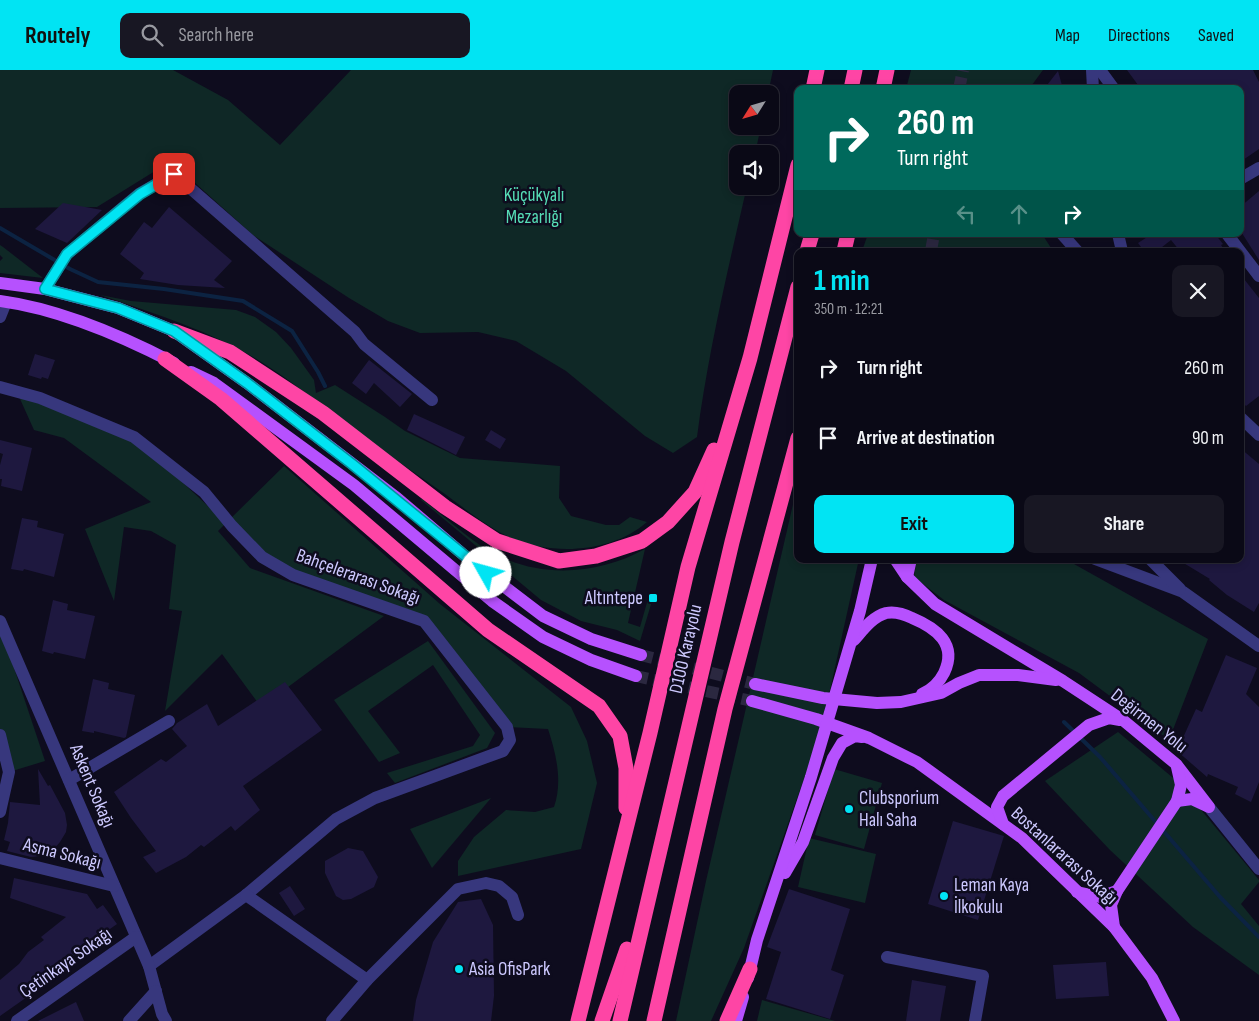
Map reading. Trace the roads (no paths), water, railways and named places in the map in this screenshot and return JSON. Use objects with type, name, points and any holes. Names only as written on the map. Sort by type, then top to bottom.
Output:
[{"type":"highway","points":[[814,85],[817,70]]},
{"type":"highway","points":[[852,85],[855,70]]},
{"type":"highway","points":[[884,85],[887,70]]},
{"type":"highway","points":[[578,1021],[626,830],[688,567],[750,358],[794,181]]},
{"type":"highway","name":"D100 Karayolu","points":[[620,1021],[730,552],[794,303]]},
{"type":"highway","points":[[174,331],[230,352],[323,413],[446,507],[497,541],[559,561],[596,556],[642,541],[668,522],[695,492],[720,438],[750,358]]},
{"type":"highway","points":[[165,358],[221,399],[488,630],[599,706],[620,736],[626,768],[626,830]]},
{"type":"highway","points":[[654,1021],[726,709],[794,453]]},
{"type":"highway","points":[[602,1021],[655,870]]},
{"type":"highway","points":[[727,1021],[750,969]]},
{"type":"main road","points":[[0,283],[45,289],[118,308],[174,331],[263,395],[397,498],[472,562],[543,616],[592,639],[641,655]]},
{"type":"main road","points":[[3,301],[51,312],[109,332],[214,383],[354,485],[492,602],[543,638],[591,660],[636,676]]},
{"type":"main road","points":[[736,1021],[757,940],[811,777],[851,644],[871,563]]},
{"type":"main road","name":"Değirmen Yolu","points":[[898,563],[907,577],[935,604],[1124,721],[1176,764],[1208,807]]},
{"type":"main road","points":[[907,577],[909,563]]},
{"type":"main road","points":[[851,644],[876,617],[887,613],[898,613],[924,623],[945,642],[948,650],[948,663],[936,686],[925,693],[902,702]]},
{"type":"main road","points":[[755,684],[823,698],[878,703],[902,702],[941,693],[979,675],[1018,675],[1063,682]]},
{"type":"main road","name":"Bostanlararası Sokağı","points":[[752,701],[816,719],[869,738],[917,762],[1022,838],[1114,927],[1152,978],[1174,1021]]},
{"type":"main road","points":[[1003,824],[998,807],[1003,796],[1089,725],[1110,718],[1124,721]]},
{"type":"main road","points":[[770,899],[802,842],[833,758],[842,743],[855,736],[869,738]]},
{"type":"main road","points":[[1114,927],[1111,905],[1117,891],[1173,806],[1180,785],[1176,764]]},
{"type":"main road","points":[[1173,806],[1192,799],[1208,807]]},
{"type":"main road","points":[[1077,892],[1100,897],[1117,891]]},
{"type":"street","points":[[1092,70],[1092,85]]},
{"type":"street","points":[[1100,70],[1111,85]]},
{"type":"street","points":[[1244,177],[1259,168]]},
{"type":"street","points":[[45,289],[66,256],[140,194],[174,174],[355,332],[364,344],[432,400]]},
{"type":"street","points":[[1064,237],[1074,248]]},
{"type":"street","points":[[1229,237],[1238,248]]},
{"type":"street","points":[[1244,256],[1259,276]]},
{"type":"street","points":[[0,317],[3,301]]},
{"type":"street","name":"Bahçelerarası Sokağı","points":[[0,387],[40,398],[134,437],[204,492],[232,526],[262,557],[293,576],[424,621],[507,727],[510,740],[503,751],[376,798],[336,819],[246,895],[149,966]]},
{"type":"street","points":[[1244,421],[1259,435]]},
{"type":"street","points":[[1106,563],[1183,592]]},
{"type":"street","points":[[1154,563],[1183,592],[1259,646]]},
{"type":"street","name":"Askent Sokağı","points":[[0,622],[149,966],[162,1014],[166,1021]]},
{"type":"street","points":[[68,780],[170,721]]},
{"type":"street","points":[[0,735],[9,772],[0,812]]},
{"type":"street","name":"Değirmen Yolu","points":[[1208,807],[1259,869]]},
{"type":"street","name":"Asma Sokağı","points":[[0,858],[114,886]]},
{"type":"street","points":[[332,1021],[367,980],[458,889],[486,884],[499,886],[512,897],[518,915]]},
{"type":"street","points":[[246,895],[367,980]]},
{"type":"street","name":"Çetinkaya Sokağı","points":[[17,1021],[136,936]]},
{"type":"street","points":[[887,957],[983,976],[975,1021]]},
{"type":"street","points":[[129,1021],[156,991]]},
{"type":"waterway","points":[[0,228],[70,269],[98,282],[164,289],[243,301],[292,331],[325,386]]},
{"type":"waterway","points":[[1064,722],[1100,757],[1220,897],[1259,937]]},
{"type":"tunnel","points":[[960,85],[963,70]]},
{"type":"tunnel","points":[[932,248],[933,237]]},
{"type":"tunnel","points":[[641,655],[755,684]]},
{"type":"tunnel","points":[[636,676],[752,701]]},
{"type":"place","name":"Altıntepe","points":[[653,598]]},
{"type":"place","name":"Clubsporium Halı Saha","points":[[849,809]]},
{"type":"place","name":"Leman Kaya İlkokulu","points":[[944,896]]},
{"type":"place","name":"Asia OfisPark","points":[[459,969]]},
{"type":"park label","name":"Küçükyalı Mezarlığı","points":[[534,206]]}]
